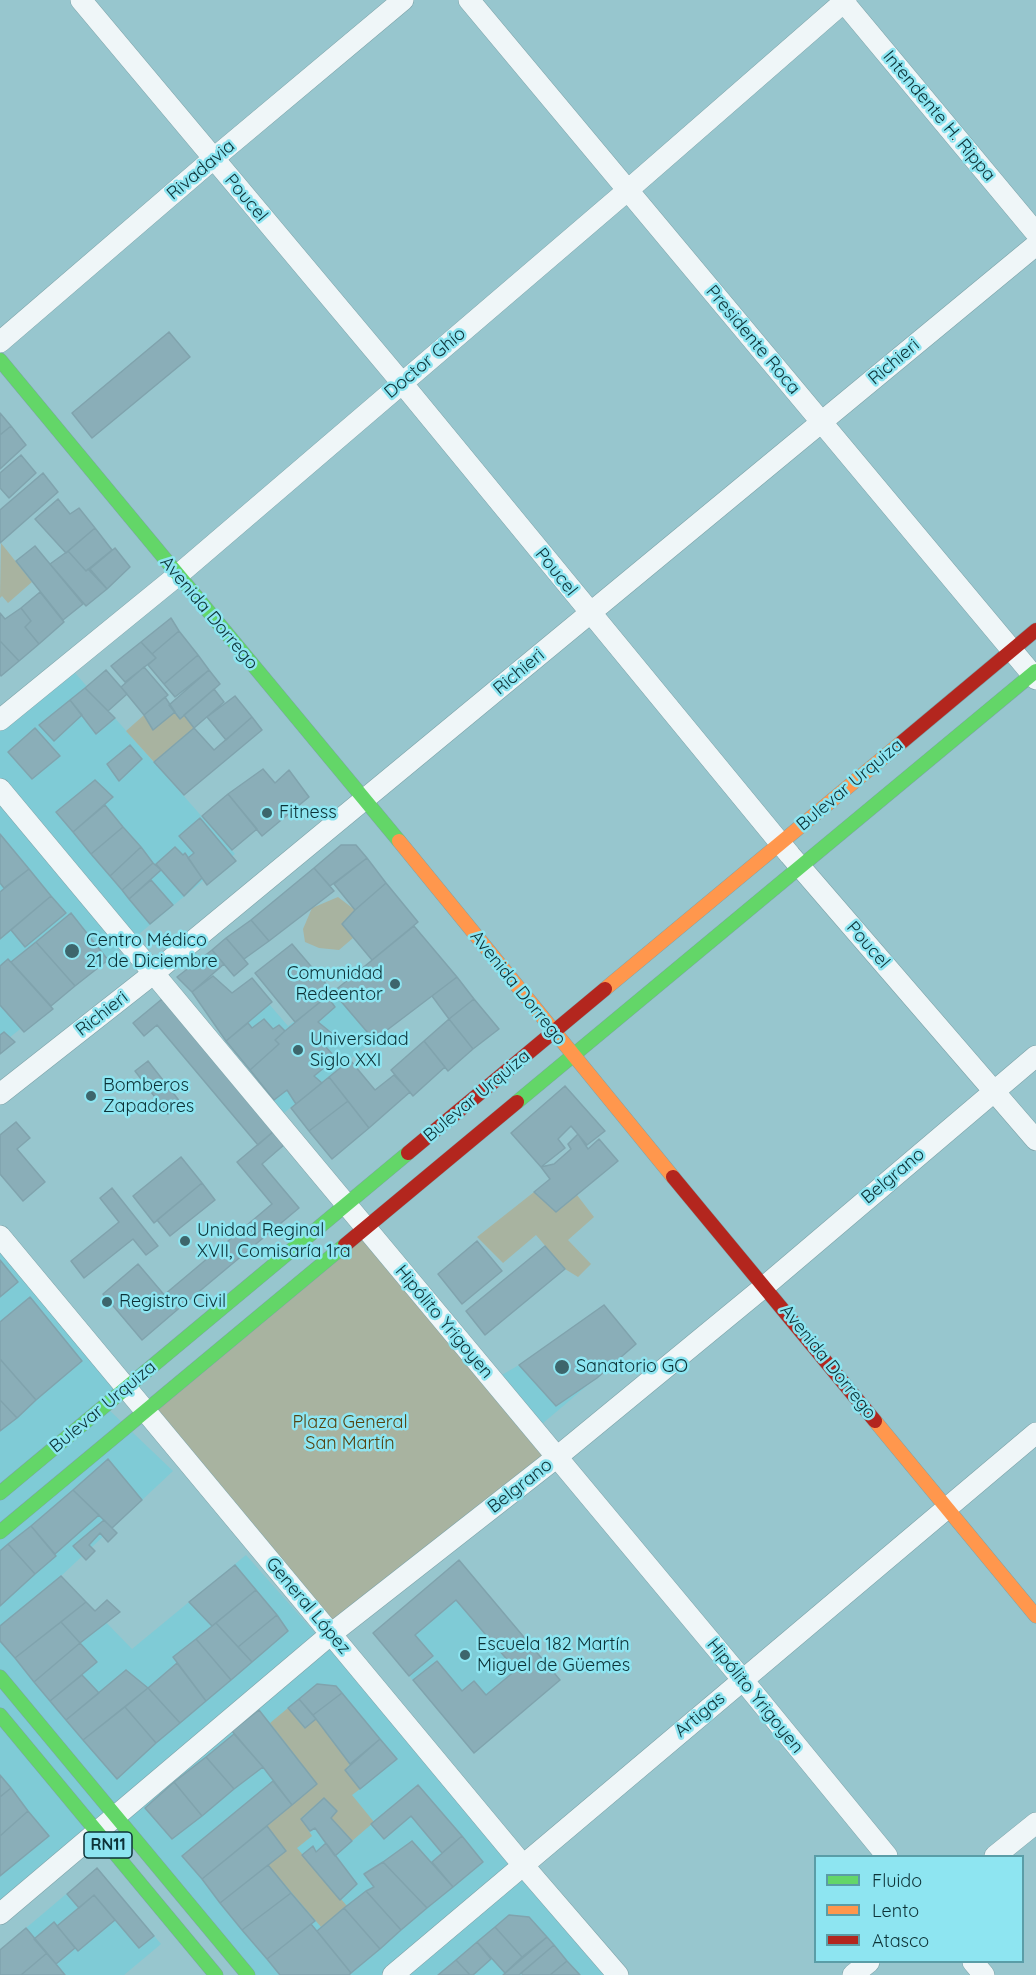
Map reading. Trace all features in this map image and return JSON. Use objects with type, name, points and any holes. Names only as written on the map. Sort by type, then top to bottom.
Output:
[{"type":"main road","name":"Avenida Dorrego","points":[[0,360],[365,799],[1036,1616]]},
{"type":"main road","name":"Bulevar Urquiza","points":[[0,1493],[1036,630]]},
{"type":"main road","name":"Bulevar Urquiza","points":[[0,1532],[800,867],[1035,675]]},
{"type":"main road","name":"RN11","points":[[0,1677],[248,1975]]},
{"type":"main road","name":"RN11","points":[[0,1715],[216,1975]]},
{"type":"street","name":"Poucel","points":[[81,0],[402,382],[590,614],[800,867],[1036,1140]]},
{"type":"street","name":"Rivadavia","points":[[0,342],[403,0]]},
{"type":"street","name":"Presidente Roca","points":[[469,0],[1035,675]]},
{"type":"street","name":"Doctor Ghío","points":[[0,720],[178,575],[628,190],[844,1]]},
{"type":"street","name":"Intendente H. Rippa","points":[[844,1],[1036,233]]},
{"type":"street","name":"Richieri","points":[[0,1094],[154,974],[1036,245]]},
{"type":"street","name":"Hipólito Yrigoyen","points":[[0,789],[742,1679],[885,1855]]},
{"type":"street","name":"Belgrano","points":[[0,1914],[331,1634],[557,1457],[765,1286],[1036,1056]]},
{"type":"street","name":"General López","points":[[0,1236],[523,1865],[618,1975]]},
{"type":"street","name":"Artigas","points":[[393,1975],[1036,1433]]},
{"type":"street","points":[[997,1855],[1036,1823]]},
{"type":"street","points":[[853,1975],[868,1963]]},
{"type":"street","points":[[974,1963],[984,1975]]},
{"type":"shaded area","points":[[68,665],[235,854],[115,954],[0,1045],[0,720]]},
{"type":"shaded area","name":"Universidad Siglo XXI","points":[[333,992],[374,1040],[284,1113],[226,1041],[269,1004],[288,1026]]},
{"type":"shaded area","points":[[0,1236],[126,1388],[105,1406],[173,1471],[61,1576],[132,1649],[246,1555],[618,1975],[248,1975],[115,1815],[0,1914]]},
{"type":"shaded area","name":"Sanatorio GO","points":[[604,1305],[636,1344],[542,1424],[500,1376]]},
{"type":"shaded area","name":"Escuela 182 Martín Miguel de Güemes","points":[[459,1560],[560,1680],[474,1753],[373,1633]]},
{"type":"shaded area","points":[[97,1868],[161,1944],[124,1975],[0,1975],[0,1950]]},
{"type":"green space","points":[[1,543],[32,582],[8,603],[2,596],[0,598]]},
{"type":"green space","points":[[175,712],[184,715],[194,728],[154,762],[126,731],[144,715],[153,730]]},
{"type":"green space","points":[[338,897],[355,910],[342,924],[353,938],[339,950],[319,948],[305,942],[303,929],[312,908]]},
{"type":"green space","points":[[534,1192],[556,1212],[577,1195],[594,1217],[568,1240],[591,1264],[578,1277],[565,1269],[536,1235],[503,1263],[477,1237]]},
{"type":"green space","name":"Plaza General San Martín","points":[[366,1227],[557,1457],[331,1634],[145,1410]]},
{"type":"green space","points":[[288,1708],[304,1728],[316,1719],[350,1764],[345,1770],[360,1789],[352,1795],[374,1822],[352,1841],[331,1818],[337,1811],[324,1798],[301,1818],[312,1836],[297,1848],[347,1906],[321,1927],[268,1865],[267,1826],[317,1784],[270,1723]]},
{"type":"building","points":[[169,332],[190,357],[92,438],[72,413]]},
{"type":"building","points":[[0,413],[11,426],[0,435]]},
{"type":"building","points":[[11,426],[26,445],[0,469],[0,435]]},
{"type":"building","points":[[21,455],[36,473],[9,498],[0,488],[0,473]]},
{"type":"building","points":[[43,473],[58,492],[0,543],[0,510]]},
{"type":"building","points":[[58,499],[70,514],[79,508],[95,528],[66,553],[35,519]]},
{"type":"building","points":[[95,528],[112,550],[86,571],[68,551]]},
{"type":"building","points":[[35,546],[83,604],[63,620],[16,561]]},
{"type":"building","points":[[115,548],[130,567],[107,589],[90,569]]},
{"type":"building","points":[[68,551],[107,589],[86,606],[50,564]]},
{"type":"building","points":[[40,592],[64,622],[39,644],[25,627],[31,621],[21,608]]},
{"type":"building","points":[[21,608],[31,621],[25,627],[39,644],[19,661],[0,641],[0,613],[5,619]]},
{"type":"building","points":[[171,618],[179,631],[152,654],[141,642]]},
{"type":"building","points":[[179,631],[198,655],[164,684],[148,665],[156,658],[152,654]]},
{"type":"building","points":[[0,641],[19,661],[1,676],[0,674]]},
{"type":"building","points":[[141,642],[156,658],[125,682],[111,666]]},
{"type":"building","points":[[198,655],[209,670],[175,697],[164,684]]},
{"type":"building","points":[[144,667],[168,695],[144,715],[121,687]]},
{"type":"building","points":[[106,670],[127,694],[108,711],[85,688]]},
{"type":"building","points":[[209,670],[220,684],[180,719],[169,705]]},
{"type":"building","points":[[85,688],[115,718],[96,734],[70,700]]},
{"type":"building","points":[[214,689],[224,702],[194,728],[184,715]]},
{"type":"building","points":[[235,696],[252,717],[226,740],[207,717]]},
{"type":"building","points":[[165,697],[175,712],[153,730],[144,715]]},
{"type":"building","points":[[70,700],[82,715],[54,741],[39,725]]},
{"type":"building","points":[[252,717],[262,730],[184,795],[154,762],[194,728],[214,750]]},
{"type":"building","points":[[35,728],[60,756],[32,779],[8,752]]},
{"type":"building","points":[[130,745],[142,759],[119,781],[107,764]]},
{"type":"building","name":"Fitness","points":[[263,769],[275,783],[289,770],[309,797],[262,836],[228,794]]},
{"type":"building","points":[[95,780],[113,797],[73,832],[56,812]]},
{"type":"building","points":[[228,794],[257,829],[232,850],[202,816]]},
{"type":"building","points":[[105,805],[123,827],[91,854],[73,832]]},
{"type":"building","points":[[200,818],[236,861],[207,885],[188,858],[194,853],[179,836]]},
{"type":"building","points":[[123,827],[141,847],[110,876],[91,854]]},
{"type":"building","points":[[0,834],[29,869],[4,888],[0,883]]},
{"type":"building","points":[[341,845],[356,845],[367,858],[330,886],[314,868]]},
{"type":"building","points":[[141,847],[153,863],[122,890],[110,876]]},
{"type":"building","points":[[175,847],[183,855],[185,853],[202,878],[184,896],[156,864]]},
{"type":"building","points":[[367,858],[386,883],[355,910],[334,884]]},
{"type":"building","points":[[153,863],[161,870],[129,899],[122,890]]},
{"type":"building","points":[[314,868],[334,891],[269,941],[251,920]]},
{"type":"building","points":[[29,869],[51,896],[0,939],[0,892]]},
{"type":"building","points":[[151,880],[173,905],[150,924],[129,899]]},
{"type":"building","points":[[386,883],[418,922],[372,960],[342,924]]},
{"type":"building","points":[[51,896],[66,913],[25,947],[11,930]]},
{"type":"building","name":"Centro Médico 21 de Diciembre","points":[[71,913],[108,960],[75,986],[36,942]]},
{"type":"building","points":[[251,920],[269,941],[244,959],[226,938]]},
{"type":"building","name":"Comunidad Redeentor","points":[[414,926],[457,977],[374,1040],[333,992]]},
{"type":"building","points":[[226,938],[248,964],[234,976],[212,950]]},
{"type":"building","points":[[36,942],[75,986],[51,1006],[11,962]]},
{"type":"building","points":[[292,944],[333,992],[295,1022],[255,973]]},
{"type":"building","points":[[212,950],[224,964],[192,992],[177,977]]},
{"type":"building","points":[[8,959],[53,1009],[24,1032],[0,1005],[0,966]]},
{"type":"building","points":[[213,976],[232,993],[252,978],[272,1002],[226,1041],[192,992]]},
{"type":"building","points":[[457,977],[474,999],[449,1019],[432,996]]},
{"type":"building","points":[[327,996],[335,1007],[318,1022],[334,1035],[324,1045],[336,1058],[314,1076],[322,1083],[296,1104],[287,1090],[274,1100],[250,1070],[279,1044],[275,1040]]},
{"type":"building","points":[[162,999],[274,1131],[258,1145],[157,1025],[144,1036],[133,1023]]},
{"type":"building","points":[[474,999],[499,1029],[473,1049],[449,1019]]},
{"type":"building","points":[[264,1019],[273,1029],[279,1025],[285,1031],[275,1040],[279,1044],[250,1070],[226,1041],[248,1023],[252,1028]]},
{"type":"building","points":[[449,1019],[473,1049],[448,1071],[424,1041]]},
{"type":"building","points":[[4,1032],[15,1042],[0,1054],[0,1035]]},
{"type":"building","points":[[424,1041],[445,1067],[413,1096],[391,1070]]},
{"type":"building","points":[[350,1060],[375,1090],[394,1075],[410,1092],[369,1128],[329,1077]]},
{"type":"building","points":[[148,1061],[181,1103],[168,1114],[135,1071]]},
{"type":"building","points":[[329,1077],[348,1101],[309,1131],[291,1108]]},
{"type":"building","points":[[565,1086],[605,1131],[587,1145],[571,1126],[558,1139],[565,1148],[541,1167],[511,1133]]},
{"type":"building","points":[[348,1101],[369,1128],[332,1159],[309,1131]]},
{"type":"building","points":[[16,1122],[30,1138],[17,1149],[45,1182],[23,1201],[0,1174],[0,1135]]},
{"type":"building","points":[[274,1131],[285,1144],[262,1164],[299,1208],[177,1310],[164,1295],[272,1204],[237,1162]]},
{"type":"building","points":[[578,1134],[588,1149],[599,1139],[618,1161],[556,1212],[534,1192],[550,1179],[541,1167],[554,1164],[571,1149],[568,1144]]},
{"type":"building","points":[[181,1157],[202,1183],[154,1223],[133,1196]]},
{"type":"building","points":[[202,1183],[215,1200],[170,1236],[157,1220]]},
{"type":"building","points":[[112,1188],[158,1246],[146,1255],[133,1239],[84,1278],[71,1261],[119,1222],[100,1198]]},
{"type":"building","points":[[477,1241],[502,1271],[462,1304],[438,1274]]},
{"type":"building","points":[[545,1246],[565,1269],[485,1335],[466,1311]]},
{"type":"building","points":[[0,1260],[18,1282],[0,1297]]},
{"type":"building","points":[[138,1264],[177,1310],[142,1340],[103,1294]]},
{"type":"building","points":[[30,1297],[82,1361],[36,1400],[0,1359],[0,1322]]},
{"type":"building","name":"Sanatorio GO","points":[[604,1305],[636,1344],[597,1378],[556,1406],[519,1365]]},
{"type":"building","points":[[0,1359],[36,1400],[17,1418],[0,1400]]},
{"type":"building","points":[[0,1400],[17,1418],[0,1431]]},
{"type":"building","points":[[108,1459],[142,1500],[112,1528],[73,1490]]},
{"type":"building","points":[[73,1490],[99,1515],[55,1554],[31,1526]]},
{"type":"building","points":[[104,1520],[117,1533],[108,1542],[100,1533],[89,1545],[95,1551],[86,1560],[73,1546]]},
{"type":"building","points":[[31,1526],[56,1556],[35,1574],[8,1544]]},
{"type":"building","points":[[8,1544],[35,1574],[0,1606],[0,1551]]},
{"type":"building","name":"Escuela 182 Martín Miguel de Güemes","points":[[459,1560],[560,1680],[474,1753],[413,1680],[437,1661],[462,1691],[474,1681],[486,1695],[516,1670],[456,1600],[415,1635],[433,1656],[409,1676],[373,1633]]},
{"type":"building","points":[[235,1565],[256,1590],[212,1626],[189,1602]]},
{"type":"building","points":[[61,1576],[86,1602],[15,1658],[0,1641],[0,1626]]},
{"type":"building","points":[[256,1590],[277,1615],[238,1647],[216,1623]]},
{"type":"building","points":[[107,1600],[120,1612],[80,1643],[61,1622],[86,1602],[95,1611]]},
{"type":"building","points":[[277,1615],[288,1631],[252,1662],[238,1647]]},
{"type":"building","points":[[61,1622],[80,1643],[34,1682],[15,1658]]},
{"type":"building","points":[[216,1623],[252,1662],[231,1680],[196,1639]]},
{"type":"building","points":[[196,1639],[231,1680],[206,1701],[173,1657]]},
{"type":"building","points":[[80,1643],[97,1662],[50,1701],[34,1682]]},
{"type":"building","points":[[177,1663],[206,1701],[180,1723],[148,1688]]},
{"type":"building","points":[[126,1670],[148,1688],[83,1740],[66,1720]]},
{"type":"building","points":[[82,1675],[99,1693],[66,1720],[50,1701]]},
{"type":"building","points":[[317,1684],[336,1686],[342,1693],[313,1715],[299,1699]]},
{"type":"building","points":[[148,1688],[180,1723],[156,1743],[125,1707]]},
{"type":"building","points":[[342,1693],[380,1739],[350,1764],[313,1715]]},
{"type":"building","points":[[299,1699],[316,1719],[305,1728],[288,1708]]},
{"type":"building","points":[[125,1707],[156,1743],[117,1779],[83,1740]]},
{"type":"building","points":[[259,1710],[317,1784],[292,1805],[232,1731]]},
{"type":"building","points":[[234,1734],[263,1767],[234,1789],[206,1757]]},
{"type":"building","points":[[380,1739],[397,1759],[360,1789],[345,1770]]},
{"type":"building","points":[[206,1757],[234,1789],[202,1816],[174,1782]]},
{"type":"building","points":[[0,1775],[11,1788],[0,1797]]},
{"type":"building","points":[[273,1781],[292,1805],[202,1879],[182,1856]]},
{"type":"building","points":[[174,1782],[202,1816],[172,1839],[145,1808]]},
{"type":"building","points":[[418,1785],[462,1836],[442,1853],[411,1816],[384,1839],[371,1824]]},
{"type":"building","points":[[11,1788],[28,1811],[0,1836],[0,1797]]},
{"type":"building","points":[[324,1798],[337,1811],[331,1818],[352,1841],[335,1856],[315,1828],[310,1831],[301,1819]]},
{"type":"building","points":[[28,1811],[49,1836],[0,1876],[0,1836]]},
{"type":"building","points":[[267,1826],[286,1851],[220,1903],[202,1879]]},
{"type":"building","points":[[462,1836],[483,1862],[453,1887],[432,1862]]},
{"type":"building","points":[[412,1841],[453,1887],[427,1908],[383,1862]]},
{"type":"building","points":[[326,1843],[357,1884],[340,1900],[302,1855],[313,1846],[316,1852]]},
{"type":"building","points":[[383,1862],[427,1908],[401,1930],[366,1891],[374,1887],[364,1874]]},
{"type":"building","points":[[268,1865],[291,1893],[242,1930],[220,1903]]},
{"type":"building","points":[[97,1868],[154,1936],[139,1948],[94,1895],[79,1908],[67,1894]]},
{"type":"building","points":[[366,1891],[401,1930],[380,1949],[344,1908]]},
{"type":"building","points":[[291,1893],[315,1921],[267,1959],[242,1930]]},
{"type":"building","points":[[94,1895],[115,1920],[78,1951],[57,1926]]},
{"type":"building","points":[[344,1908],[380,1949],[351,1973],[317,1931]]},
{"type":"building","points":[[509,1915],[529,1917],[547,1937],[522,1957],[495,1927]]},
{"type":"building","points":[[54,1922],[75,1948],[56,1964],[34,1939]]},
{"type":"building","points":[[311,1924],[351,1973],[349,1975],[280,1975],[267,1959]]},
{"type":"building","points":[[495,1927],[522,1957],[505,1973],[477,1942]]},
{"type":"building","points":[[26,1928],[47,1953],[21,1975],[0,1975],[0,1950]]},
{"type":"building","points":[[547,1937],[554,1945],[519,1975],[503,1975]]},
{"type":"building","points":[[477,1942],[491,1959],[473,1975],[470,1975],[456,1960]]},
{"type":"building","points":[[554,1945],[567,1961],[550,1975],[523,1975],[521,1973]]},
{"type":"building","points":[[47,1953],[65,1975],[21,1975]]},
{"type":"building","points":[[456,1960],[470,1975],[438,1975]]},
{"type":"building","points":[[567,1961],[580,1975],[550,1975]]},
{"type":"traffic: fast","points":[[0,360],[399,841]]},
{"type":"traffic: fast","points":[[517,1102],[1036,671]]},
{"type":"traffic: fast","points":[[0,1493],[408,1153]]},
{"type":"traffic: fast","points":[[0,1532],[345,1245]]},
{"type":"traffic: fast","points":[[0,1677],[248,1975]]},
{"type":"traffic: fast","points":[[0,1715],[216,1975]]},
{"type":"traffic: slow","points":[[605,989],[902,742]]},
{"type":"traffic: slow","points":[[399,841],[673,1177]]},
{"type":"traffic: slow","points":[[875,1421],[1036,1616]]},
{"type":"traffic: jam","points":[[902,742],[1036,630]]},
{"type":"traffic: jam","points":[[408,1153],[605,989]]},
{"type":"traffic: jam","points":[[345,1245],[517,1102]]},
{"type":"traffic: jam","points":[[673,1177],[875,1421]]},
{"type":"place","name":"Fitness","points":[[267,813]]},
{"type":"place","name":"Centro Médico 21 de Diciembre","points":[[72,951]]},
{"type":"place","name":"Comunidad Redeentor","points":[[395,984]]},
{"type":"place","name":"Universidad Siglo XXI","points":[[298,1050]]},
{"type":"place","name":"Bomberos Zapadores","points":[[91,1096]]},
{"type":"place","name":"Unidad Reginal XVII, Comisaría 1ra","points":[[185,1241]]},
{"type":"place","name":"Registro Civil","points":[[107,1302]]},
{"type":"place","name":"Sanatorio GO","points":[[562,1367]]},
{"type":"place","name":"Escuela 182 Martín Miguel de Güemes","points":[[465,1655]]}]
